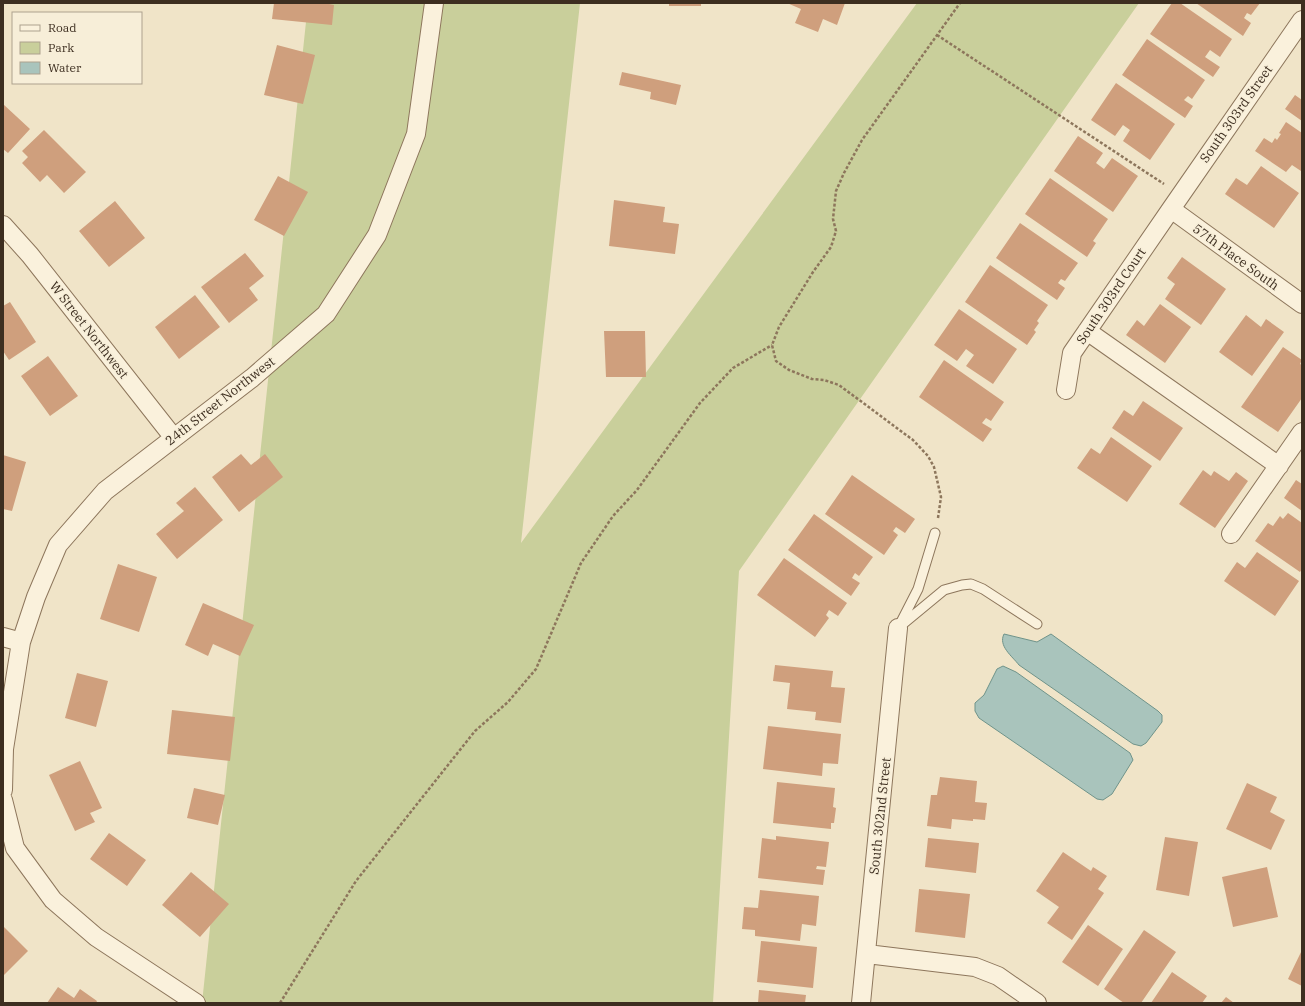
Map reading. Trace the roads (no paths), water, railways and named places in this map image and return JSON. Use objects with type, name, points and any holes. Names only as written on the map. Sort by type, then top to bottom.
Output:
[{"type":"street","name":"24th Street Northwest","points":[[3,790],[4,748],[21,642],[36,597],[58,545],[106,491],[252,378],[326,314],[377,235],[416,134],[434,3]]},
{"type":"street","name":"South 303rd Street","points":[[1175,202],[1302,20]]},
{"type":"street","name":"57th Place South","points":[[1175,202],[1302,304]]},
{"type":"street","name":"South 303rd Court","points":[[1066,390],[1072,353],[1175,202]]},
{"type":"street","name":"W Street Northwest","points":[[3,225],[30,255],[174,438]]},
{"type":"street","points":[[1087,331],[1279,466]]},
{"type":"street","points":[[1230,534],[1302,432]]},
{"type":"street","name":"South 302nd Street","points":[[861,1003],[898,628]]},
{"type":"street","points":[[3,637],[21,642]]},
{"type":"street","points":[[3,800],[15,848],[53,900],[96,937],[196,1003]]},
{"type":"street","points":[[867,954],[975,967],[998,976],[1037,1003]]},
{"type":"lane","points":[[898,628],[918,589],[935,533]]},
{"type":"lane","points":[[898,628],[944,590],[962,584],[971,584],[983,589],[1037,624]]},
{"type":"water","points":[[1004,634],[1037,642],[1051,634],[1158,711],[1162,715],[1162,722],[1146,743],[1141,746],[1133,744],[1019,665],[1004,647]]},
{"type":"water","points":[[1003,666],[1016,672],[1130,753],[1133,760],[1112,794],[1103,800],[1097,799],[979,718],[975,711],[975,703],[984,695],[997,669]]}]
